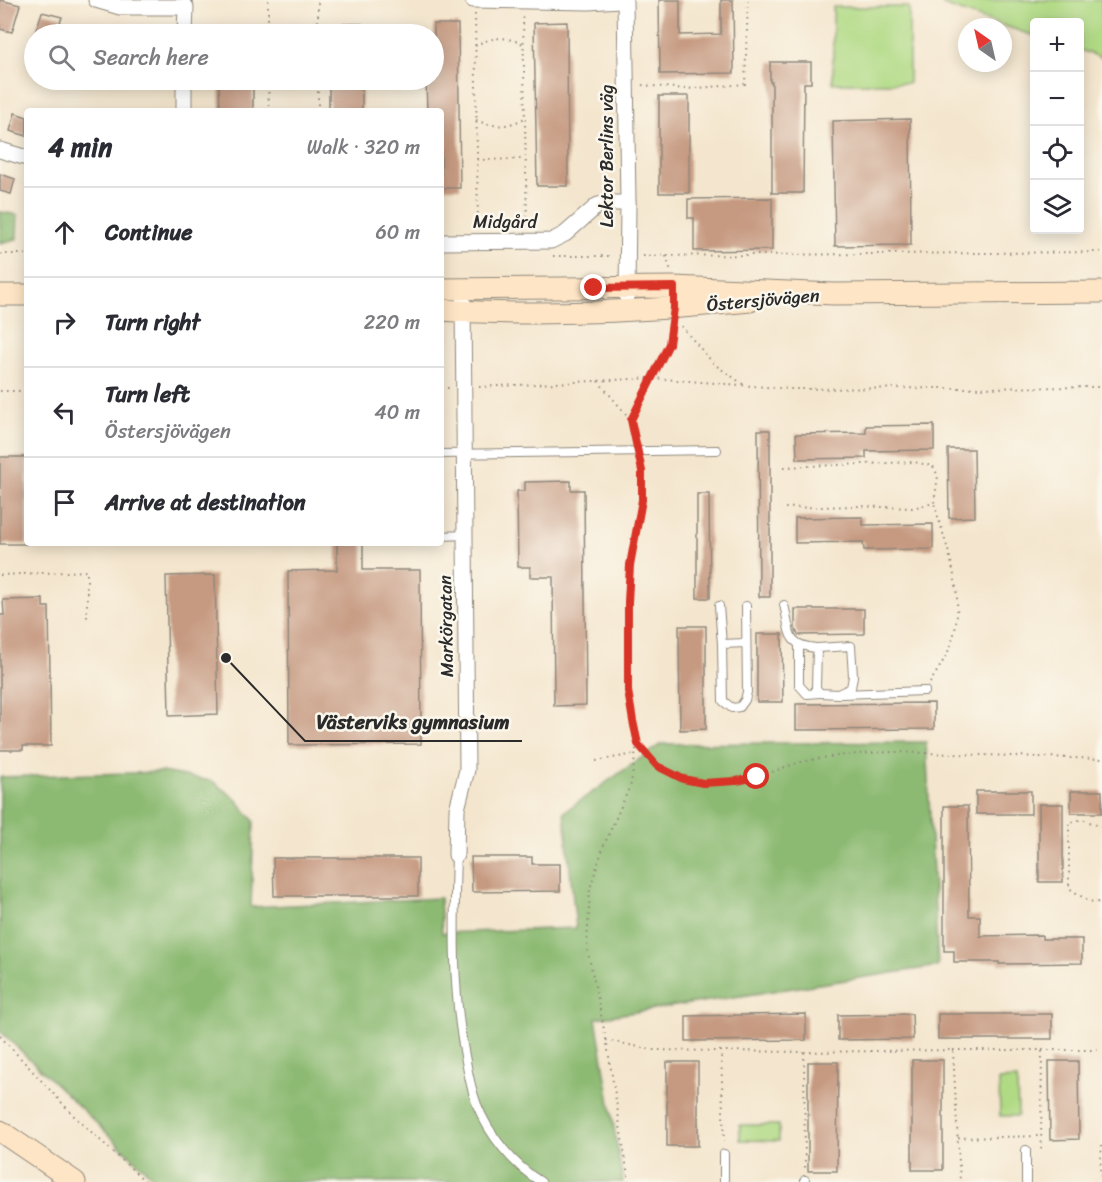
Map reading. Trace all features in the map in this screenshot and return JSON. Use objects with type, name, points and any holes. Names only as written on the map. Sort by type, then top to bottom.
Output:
[{"type":"main road","name":"Östersjövägen","points":[[444,289],[627,288],[674,304]]},
{"type":"main road","name":"Östersjövägen","points":[[444,310],[544,313],[627,311],[674,304],[834,294],[1102,292]]},
{"type":"main road","points":[[0,295],[24,295]]},
{"type":"main road","points":[[0,1131],[75,1182]]},
{"type":"street","points":[[96,0],[120,7],[189,2],[186,24]]},
{"type":"street","points":[[474,0],[589,2],[619,0]]},
{"type":"street","name":"Lektor Berlins väg","points":[[626,0],[627,311]]},
{"type":"street","points":[[184,90],[184,108]]},
{"type":"street","points":[[0,150],[24,157]]},
{"type":"street","name":"Midgård","points":[[444,242],[550,242],[565,234],[598,206],[607,203],[628,203]]},
{"type":"street","name":"Markörgatan","points":[[456,855],[457,809],[467,770],[463,289]]},
{"type":"lane","points":[[444,454],[717,450]]},
{"type":"lane","points":[[444,536],[465,536]]},
{"type":"lane","points":[[784,605],[794,643],[799,646],[817,648],[850,646],[853,676],[851,688],[838,694]]},
{"type":"lane","points":[[719,606],[723,701],[732,708],[740,707],[746,700],[746,606]]},
{"type":"lane","points":[[722,644],[746,643]]},
{"type":"lane","points":[[799,646],[799,685],[807,694],[925,691]]},
{"type":"lane","points":[[817,648],[816,688],[820,693]]},
{"type":"lane","points":[[456,855],[454,933],[457,1000],[471,1088],[477,1106],[493,1134],[513,1160],[541,1182]]},
{"type":"lane","points":[[1026,1150],[1026,1182]]},
{"type":"lane","points":[[724,1154],[724,1182]]},
{"type":"path","points":[[267,0],[268,24]]},
{"type":"path","points":[[318,0],[318,24]]},
{"type":"path","points":[[474,0],[478,242]]},
{"type":"path","points":[[627,84],[686,88],[745,84],[748,0]]},
{"type":"path","points":[[523,1],[527,242]]},
{"type":"path","points":[[475,46],[487,40],[503,37],[524,44]]},
{"type":"path","points":[[268,90],[268,108]]},
{"type":"path","points":[[318,90],[318,108]]},
{"type":"path","points":[[476,120],[489,125],[504,126],[525,118]]},
{"type":"path","points":[[477,160],[526,159]]},
{"type":"path","points":[[545,256],[1102,252]]},
{"type":"path","points":[[0,254],[24,254]]},
{"type":"path","points":[[631,420],[669,344],[674,304],[671,270],[666,256]]},
{"type":"path","points":[[674,304],[699,349],[714,364],[746,387]]},
{"type":"path","points":[[444,388],[651,378],[791,389],[1102,387]]},
{"type":"path","points":[[598,381],[631,420],[642,471],[642,500],[630,565],[628,691],[638,744],[631,784],[604,845],[590,888],[587,947],[606,1040],[629,1182]]},
{"type":"path","points":[[0,391],[24,391]]},
{"type":"path","points":[[784,467],[914,462],[933,466],[938,476],[933,503],[950,558],[958,600],[953,639],[925,691]]},
{"type":"path","points":[[784,508],[854,506],[912,508],[933,503]]},
{"type":"path","points":[[0,574],[87,571],[87,618]]},
{"type":"path","points":[[638,744],[657,766],[683,779],[703,783],[736,781],[757,777],[806,761],[866,753],[1102,759]]},
{"type":"path","points":[[596,761],[636,754]]},
{"type":"path","points":[[1102,827],[1082,819],[1069,823],[1068,838],[1069,888],[1088,901],[1102,903]]},
{"type":"path","points":[[0,1036],[76,1118],[146,1182]]},
{"type":"path","points":[[606,1040],[653,1050],[804,1052],[1102,1050]]},
{"type":"path","points":[[953,1050],[960,1182]]},
{"type":"path","points":[[1041,1151],[1042,1050]]},
{"type":"path","points":[[721,1051],[724,1154]]},
{"type":"path","points":[[804,1052],[805,1181]]},
{"type":"path","points":[[958,1138],[1041,1136]]},
{"type":"path","points":[[1102,1145],[1100,1173],[1102,1182]]},
{"type":"green space","points":[[944,0],[1102,0],[1102,58],[1084,51],[1084,18],[1030,18],[1030,35],[1012,29],[1012,18],[981,18],[943,5]]},
{"type":"green space","points":[[833,7],[909,7],[909,83],[833,83]]},
{"type":"green space","points":[[0,212],[18,215],[17,239],[0,243]]},
{"type":"green space","points":[[926,742],[938,966],[596,1018],[623,1182],[158,1182],[0,1031],[0,777],[162,772],[212,781],[235,798],[254,821],[251,907],[440,898],[442,933],[576,928],[564,812],[661,744]]},
{"type":"green space","points":[[1017,1079],[1018,1116],[1000,1116],[999,1080]]},
{"type":"green space","points":[[740,1125],[779,1125],[779,1141],[740,1140]]},
{"type":"building","points":[[0,0],[20,5],[12,32],[0,29]]},
{"type":"building","points":[[659,0],[680,0],[680,35],[721,34],[721,0],[733,0],[734,73],[660,74]]},
{"type":"building","points":[[42,12],[62,17],[60,24],[38,24]]},
{"type":"building","points":[[567,22],[568,186],[537,186],[534,23]]},
{"type":"building","points":[[444,24],[458,24],[460,188],[444,188],[444,108],[427,108],[426,90],[444,90]]},
{"type":"building","points":[[770,62],[811,62],[811,83],[804,83],[803,193],[772,193]]},
{"type":"building","points":[[219,90],[253,90],[253,108],[220,108]]},
{"type":"building","points":[[329,90],[362,90],[362,108],[329,108]]},
{"type":"building","points":[[659,96],[689,96],[689,193],[659,193]]},
{"type":"building","points":[[15,113],[24,116],[24,135],[10,131]]},
{"type":"building","points":[[910,119],[911,245],[835,246],[833,121]]},
{"type":"building","points":[[0,174],[15,179],[11,194],[0,191]]},
{"type":"building","points":[[772,198],[772,250],[694,251],[694,218],[688,218],[688,199]]},
{"type":"building","points":[[934,425],[934,450],[866,451],[866,458],[797,459],[796,434],[866,433],[866,426]]},
{"type":"building","points":[[758,430],[770,430],[770,597],[759,597]]},
{"type":"building","points":[[948,449],[974,449],[975,517],[949,518]]},
{"type":"building","points":[[0,457],[24,457],[24,544],[0,544]]},
{"type":"building","points":[[571,481],[571,490],[584,490],[586,705],[554,706],[553,577],[530,577],[530,567],[518,567],[517,491],[525,491],[525,482]]},
{"type":"building","points":[[697,494],[709,494],[710,598],[697,598]]},
{"type":"building","points":[[863,517],[863,525],[933,524],[933,549],[864,550],[863,542],[795,543],[795,518]]},
{"type":"building","points":[[337,546],[363,546],[363,570],[420,570],[421,744],[289,745],[288,571],[337,570]]},
{"type":"building","points":[[215,575],[218,714],[169,716],[166,576]]},
{"type":"building","points":[[43,599],[43,607],[49,607],[51,746],[23,746],[23,750],[0,750],[0,615],[4,615],[3,600]]},
{"type":"building","points":[[795,609],[864,609],[864,634],[798,635],[795,628]]},
{"type":"building","points":[[679,626],[706,626],[706,729],[680,730]]},
{"type":"building","points":[[757,634],[782,634],[783,702],[757,702]]},
{"type":"building","points":[[934,703],[934,729],[796,730],[796,704]]},
{"type":"building","points":[[976,791],[1031,791],[1031,814],[976,814]]},
{"type":"building","points":[[1071,791],[1102,791],[1102,813],[1071,813]]},
{"type":"building","points":[[1039,804],[1063,804],[1063,882],[1039,882]]},
{"type":"building","points":[[944,806],[968,806],[969,916],[980,916],[980,936],[1042,935],[1042,939],[1082,939],[1082,963],[954,962],[954,951],[944,951]]},
{"type":"building","points":[[471,857],[532,857],[532,864],[560,864],[560,891],[472,892]]},
{"type":"building","points":[[273,858],[418,858],[418,896],[274,896]]},
{"type":"building","points":[[806,1014],[806,1040],[686,1041],[686,1016]]},
{"type":"building","points":[[912,1014],[913,1039],[838,1040],[838,1015]]},
{"type":"building","points":[[938,1014],[1052,1014],[1052,1039],[938,1039]]},
{"type":"building","points":[[912,1060],[943,1060],[943,1170],[912,1170]]},
{"type":"building","points":[[1049,1061],[1078,1061],[1079,1139],[1050,1140]]},
{"type":"building","points":[[667,1062],[698,1062],[698,1146],[667,1146]]},
{"type":"building","points":[[808,1062],[838,1062],[837,1171],[808,1171]]},
{"type":"place","name":"Västerviks gymnasium","points":[[226,658]]},
{"type":"route","points":[[594,288],[674,287],[674,308],[669,344],[631,420],[642,471],[642,500],[630,565],[628,602],[628,691],[638,744],[657,766],[683,779],[703,783],[757,777]]}]
